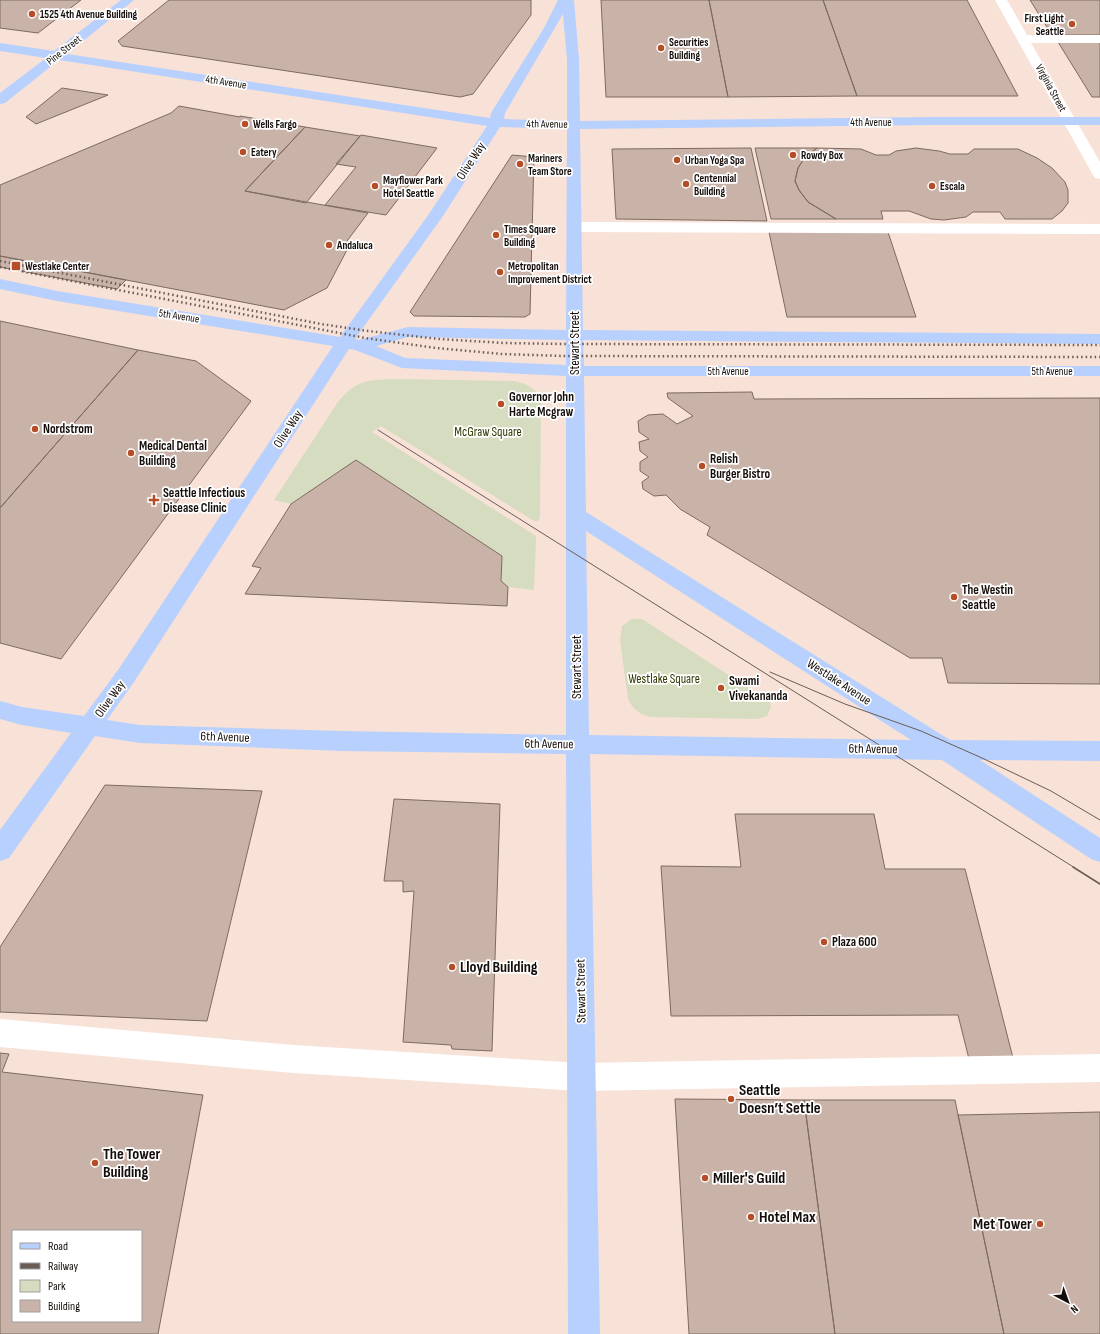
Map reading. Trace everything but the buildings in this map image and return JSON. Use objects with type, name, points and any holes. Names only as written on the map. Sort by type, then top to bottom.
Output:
[{"type":"main road","name":"Pine Street","points":[[0,100],[128,0]]},
{"type":"main road","name":"Olive Way","points":[[0,850],[158,628],[352,344],[496,123],[498,113],[550,28],[564,0]]},
{"type":"main road","name":"Stewart Street","points":[[568,0],[573,60],[584,1334]]},
{"type":"main road","name":"4th Avenue","points":[[0,47],[496,123],[573,124],[1100,121]]},
{"type":"main road","name":"5th Avenue","points":[[0,284],[57,296],[352,344],[402,363],[575,371],[1100,371]]},
{"type":"main road","name":"5th Avenue","points":[[352,344],[408,332],[575,335],[1100,339]]},
{"type":"main road","name":"Westlake Avenue","points":[[576,515],[946,750],[1100,851]]},
{"type":"main road","name":"6th Avenue","points":[[0,710],[22,716],[140,734],[326,740],[1100,751]]},
{"type":"street","name":"Virginia Street","points":[[1001,0],[1100,175]]},
{"type":"street","points":[[1024,39],[1100,39]]},
{"type":"street","points":[[575,228],[1100,229]]},
{"type":"street","points":[[0,1034],[294,1059],[581,1077],[1100,1068]]},
{"type":"green space","name":"McGraw Square","points":[[372,380],[514,381],[529,386],[536,391],[541,398],[540,518],[538,521],[534,521],[381,426],[372,432],[536,536],[534,590],[508,587],[501,581],[502,556],[356,460],[291,504],[274,500],[338,402],[345,394],[358,384]]},
{"type":"green space","name":"Westlake Square","points":[[632,619],[642,619],[770,702],[771,707],[767,716],[757,719],[650,717],[637,711],[628,699],[620,640],[622,626]]},
{"type":"tram line","points":[[378,430],[1075,868]]},
{"type":"tram line","points":[[770,672],[845,704],[921,731],[982,758],[1051,791],[1100,820]]},
{"type":"tram line","points":[[1073,867],[1100,884]]},
{"type":"railway","points":[[0,261],[321,324],[439,339],[504,343],[564,344],[1100,345]]},
{"type":"railway","points":[[0,267],[365,338],[436,348],[502,354],[564,356],[1100,357]]},
{"type":"place","name":"1525 4th Avenue Building","points":[[32,14]]},
{"type":"place","name":"First Light Seattle","points":[[1072,24]]},
{"type":"place","name":"Securities Building","points":[[661,48]]},
{"type":"place","name":"Wells Fargo","points":[[245,124]]},
{"type":"place","name":"Eatery","points":[[243,152]]},
{"type":"place","name":"Rowdy Box","points":[[793,155]]},
{"type":"place","name":"Urban Yoga Spa","points":[[677,160]]},
{"type":"place","name":"Mariners Team Store","points":[[520,164]]},
{"type":"place","name":"Centennial Building","points":[[686,184]]},
{"type":"place","name":"Mayflower Park Hotel Seattle","points":[[375,186]]},
{"type":"place","name":"Escala","points":[[932,186]]},
{"type":"place","name":"Times Square Building","points":[[496,235]]},
{"type":"place","name":"Andaluca","points":[[329,245]]},
{"type":"place","name":"Westlake Center","points":[[16,266]]},
{"type":"place","name":"Metropolitan Improvement District","points":[[500,272]]},
{"type":"place","name":"Governor John Harte Mcgraw","points":[[501,404]]},
{"type":"place","name":"Nordstrom","points":[[35,429]]},
{"type":"place","name":"Medical Dental Building","points":[[131,453]]},
{"type":"place","name":"Relish Burger Bistro","points":[[702,466]]},
{"type":"place","name":"Seattle Infectious Disease Clinic","points":[[154,500]]},
{"type":"place","name":"The Westin Seattle","points":[[954,597]]},
{"type":"place","name":"Swami Vivekananda","points":[[721,688]]},
{"type":"place","name":"Plaza 600","points":[[824,942]]},
{"type":"place","name":"Lloyd Building","points":[[452,967]]},
{"type":"place","name":"Seattle Doesn’t Settle","points":[[731,1099]]},
{"type":"place","name":"The Tower Building","points":[[95,1163]]},
{"type":"place","name":"Miller's Guild","points":[[705,1178]]},
{"type":"place","name":"Hotel Max","points":[[751,1217]]},
{"type":"place","name":"Met Tower","points":[[1040,1224]]}]
